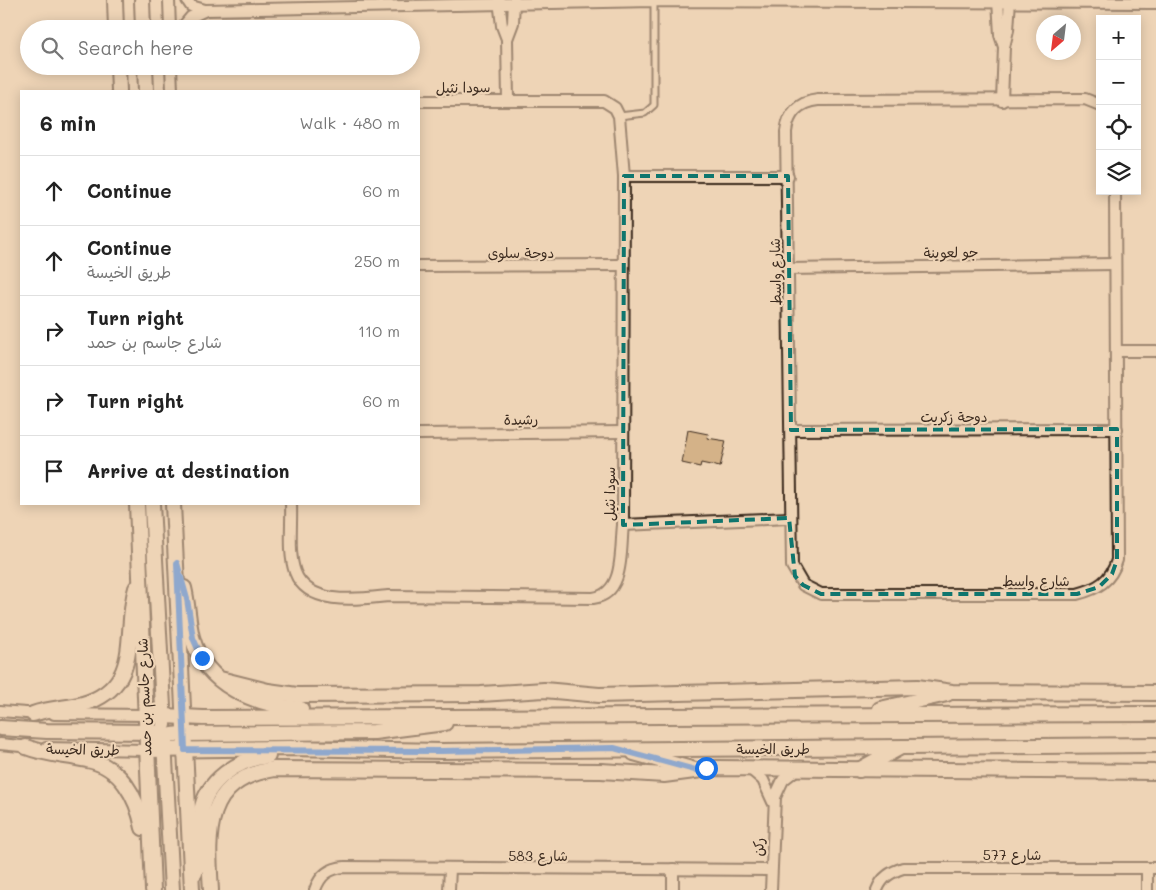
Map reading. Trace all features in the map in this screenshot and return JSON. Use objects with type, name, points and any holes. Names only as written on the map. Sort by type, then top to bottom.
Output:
[{"type":"main road","points":[[114,0],[115,20]]},
{"type":"main road","points":[[142,0],[143,20]]},
{"type":"main road","points":[[118,75],[119,90]]},
{"type":"main road","points":[[145,75],[146,90]]},
{"type":"main road","name":"شارع جاسم بن حمد","points":[[137,505],[153,890]]},
{"type":"main road","points":[[152,505],[172,890]]},
{"type":"main road","points":[[173,505],[182,717],[192,885]]},
{"type":"main road","points":[[177,563],[197,650],[207,667],[220,680],[258,701],[280,707],[313,710],[328,716]]},
{"type":"main road","points":[[32,714],[92,701],[115,682],[128,660],[131,608],[140,573]]},
{"type":"main road","points":[[220,680],[268,691],[297,695],[481,694],[544,690],[599,695],[916,687],[952,692],[1156,693]]},
{"type":"main road","points":[[863,714],[952,692]]},
{"type":"main road","points":[[145,716],[1156,714]]},
{"type":"main road","points":[[145,716],[158,725],[164,737]]},
{"type":"main road","points":[[164,737],[183,734],[374,732],[431,726],[483,716]]},
{"type":"main road","points":[[164,737],[182,717]]},
{"type":"main road","points":[[0,728],[47,731],[146,732],[164,737],[185,750]]},
{"type":"main road","name":"طريق الخيسة","points":[[146,750],[164,737]]},
{"type":"main road","name":"طريق الخيسة","points":[[185,750],[289,748],[441,751],[614,748],[1156,745]]},
{"type":"main road","points":[[26,747],[44,754],[99,763],[117,774],[133,796],[151,855]]},
{"type":"main road","points":[[858,770],[901,747]]},
{"type":"main road","points":[[192,885],[200,853],[202,805],[210,790],[222,776],[242,762],[278,754],[289,748]]},
{"type":"main road","points":[[614,748],[695,770]]},
{"type":"main road","name":"طريق الخيسة","points":[[211,890],[210,835],[215,810],[233,784],[256,772],[274,769],[601,770],[664,775],[695,770],[748,768],[1156,772]]},
{"type":"street","points":[[169,0],[170,20]]},
{"type":"street","points":[[187,0],[191,6],[206,10],[366,3],[500,2],[1010,1],[1156,3]]},
{"type":"street","points":[[998,1],[1000,36],[1004,47]]},
{"type":"street","points":[[1002,101],[1004,47],[1008,30],[1010,1]]},
{"type":"street","name":"سودا نثيل","points":[[500,2],[502,26],[507,39],[508,100]]},
{"type":"street","name":"سودا نثيل","points":[[507,39],[513,23],[514,2]]},
{"type":"street","points":[[188,20],[190,17],[206,10]]},
{"type":"street","points":[[171,75],[172,90]]},
{"type":"street","name":"شارع واسط","points":[[1096,103],[1085,99],[810,101],[795,109],[787,124],[789,518],[792,566],[796,576],[803,585],[821,594],[1077,594],[1091,591],[1106,581],[1117,560],[1115,195]]},
{"type":"street","name":"سودا نثيل","points":[[291,505],[293,562],[299,580],[313,592],[322,596],[358,599],[388,596],[599,598],[608,593],[616,582],[623,525],[624,176],[619,116],[615,108],[604,101],[420,101]]},
{"type":"street","points":[[624,176],[788,176]]},
{"type":"street","name":"جو لعوينة","points":[[788,269],[1115,264]]},
{"type":"street","name":"دوحة سلوى","points":[[420,266],[623,265]]},
{"type":"street","points":[[1116,351],[1156,351]]},
{"type":"street","name":"دوحة زكريت","points":[[790,430],[1117,429]]},
{"type":"street","name":"رشيدة","points":[[420,434],[623,432]]},
{"type":"street","points":[[623,525],[789,518]]},
{"type":"street","points":[[0,711],[32,714],[145,716]]},
{"type":"street","name":"طريق الخيسة","points":[[0,744],[26,747],[146,750]]},
{"type":"street","name":"ركن","points":[[748,768],[763,780],[772,796],[771,890]]},
{"type":"street","name":"ركن","points":[[773,806],[775,796],[783,780],[797,769]]},
{"type":"street","name":"شارع 583","points":[[315,890],[322,876],[336,868],[771,870]]},
{"type":"street","points":[[449,890],[450,868]]},
{"type":"street","name":"شارع 577","points":[[877,890],[884,878],[892,872],[903,868],[1152,868]]},
{"type":"street","points":[[1147,890],[1152,868]]},
{"type":"street","points":[[673,869],[673,890]]},
{"type":"lane","points":[[619,116],[645,113],[654,105],[654,1]]},
{"type":"highlighted area","points":[[624,176],[788,176],[791,430],[1117,429],[1117,560],[1112,574],[1099,587],[1077,594],[821,594],[803,585],[795,576],[789,518],[623,525]]},
{"type":"building","points":[[688,430],[708,434],[707,438],[726,441],[720,467],[701,463],[700,467],[682,463]]},
{"type":"route","points":[[202,658],[193,638],[187,599],[177,563],[181,700],[185,750],[289,748],[441,751],[614,748],[695,770],[706,768]]}]
